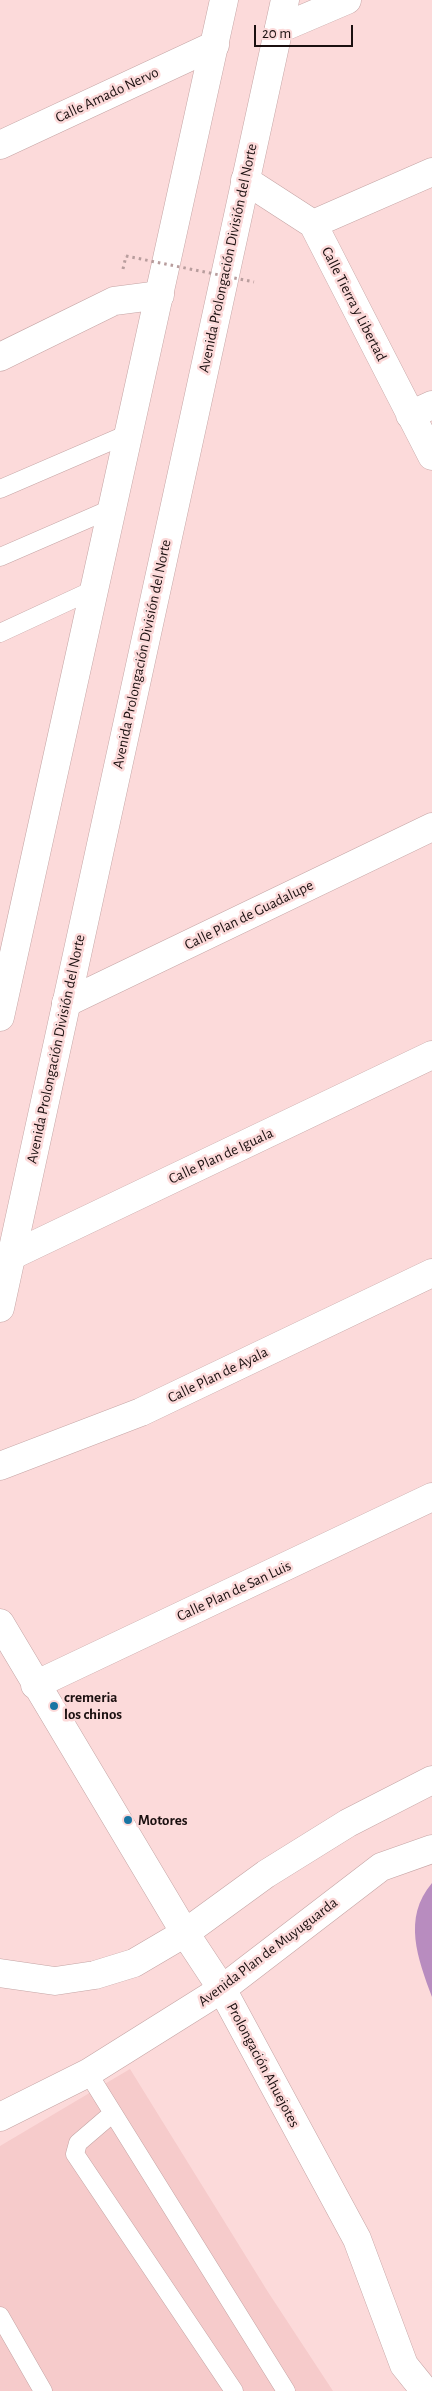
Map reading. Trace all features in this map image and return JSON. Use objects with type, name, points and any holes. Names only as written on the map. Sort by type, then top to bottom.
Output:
[{"type":"street","name":"Avenida Prolongación División del Norte","points":[[0,1308],[285,0]]},
{"type":"street","points":[[279,29],[347,0]]},
{"type":"street","points":[[0,1017],[114,508],[215,46],[223,1]]},
{"type":"street","name":"Calle Amado Nervo","points":[[0,145],[215,46]]},
{"type":"street","points":[[245,180],[313,224],[432,172]]},
{"type":"street","name":"Calle Tierra y Libertad","points":[[313,224],[421,410],[432,456]]},
{"type":"street","points":[[0,357],[114,301],[160,294]]},
{"type":"street","name":"Calle Plan de Guadalupe","points":[[66,1003],[432,827]]},
{"type":"street","name":"Calle Plan de Iguala","points":[[11,1256],[432,1055]]},
{"type":"street","name":"Calle Plan de Ayala","points":[[0,1466],[141,1412],[432,1273]]},
{"type":"street","name":"Calle Plan de San Luis","points":[[36,1685],[432,1497]]},
{"type":"street","name":"Prolongación Ahuejotes","points":[[0,1623],[184,1933],[222,1989],[357,2239],[404,2365],[425,2391]]},
{"type":"street","points":[[0,1973],[55,1981],[95,1975],[134,1963],[184,1933],[266,1874],[348,1823],[432,1780]]},
{"type":"street","name":"Avenida Plan de Muyuguarda","points":[[0,2117],[88,2073],[222,1989],[381,1867],[432,1849]]},
{"type":"lane","points":[[0,489],[130,433]]},
{"type":"lane","points":[[0,557],[114,508]]},
{"type":"lane","points":[[0,633],[96,589]]},
{"type":"lane","points":[[88,2073],[286,2391]]},
{"type":"lane","points":[[113,2113],[78,2143],[75,2154],[234,2391]]},
{"type":"lane","points":[[0,2316],[42,2391]]},
{"type":"path","points":[[126,256],[254,282]]},
{"type":"shaded area","points":[[432,1883],[432,1997],[418,1953],[415,1924],[417,1910],[423,1896]]},
{"type":"shaded area","points":[[130,2069],[268,2292],[333,2391],[0,2391],[0,2146]]},
{"type":"place","name":"cremeria los chinos","points":[[54,1706]]},
{"type":"place","name":"Motores","points":[[128,1820]]}]
